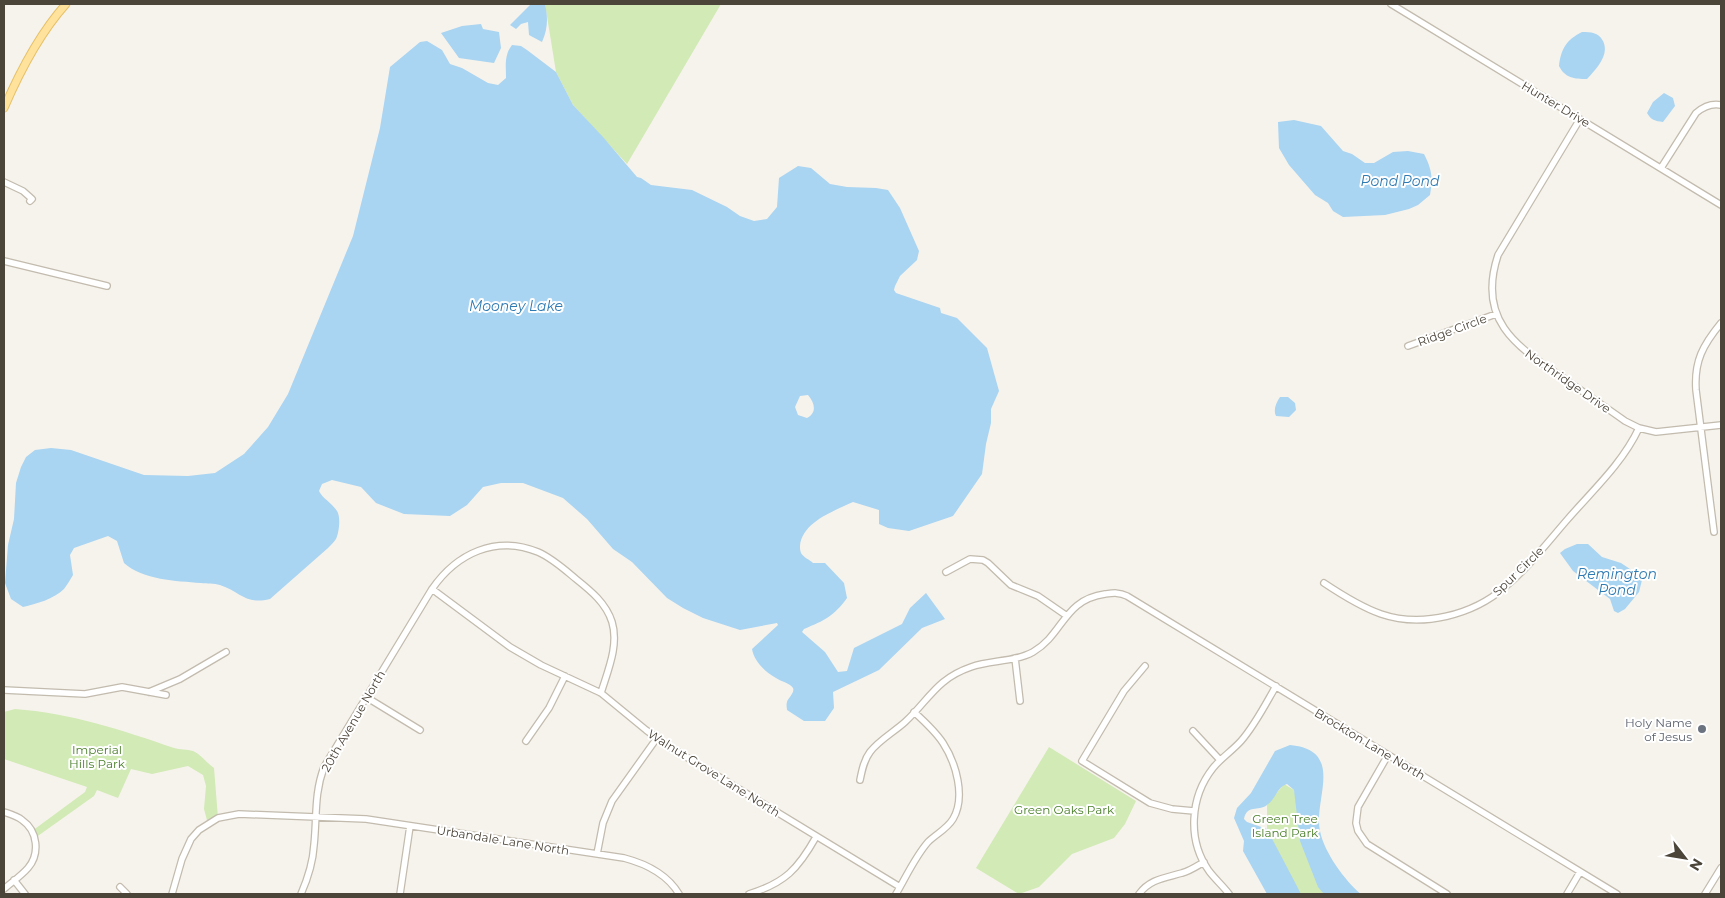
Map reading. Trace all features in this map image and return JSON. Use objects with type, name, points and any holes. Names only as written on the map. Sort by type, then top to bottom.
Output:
[{"type":"main road","points":[[4,108],[32,52],[44,32],[66,4]]},
{"type":"street","name":"Hunter Drive","points":[[1391,4],[1721,205]]},
{"type":"street","points":[[1661,168],[1696,113],[1710,105],[1721,104]]},
{"type":"street","name":"Northridge Drive","points":[[1580,119],[1498,254],[1492,282],[1496,314],[1507,333],[1526,353],[1625,421],[1639,428],[1656,432],[1721,425]]},
{"type":"street","points":[[4,182],[23,191],[32,199],[30,201]]},
{"type":"street","points":[[4,261],[107,286]]},
{"type":"street","name":"Ridge Circle","points":[[1408,346],[1496,314]]},
{"type":"street","points":[[1714,532],[1695,376],[1697,365],[1706,343],[1721,323]]},
{"type":"street","name":"Spur Circle","points":[[1324,584],[1366,608],[1397,618],[1414,619],[1447,616],[1477,606],[1504,588],[1528,565],[1625,454],[1639,428]]},
{"type":"street","name":"20th Avenue North","points":[[301,894],[311,867],[316,795],[324,767],[432,588],[454,563],[485,548],[512,546],[538,552],[550,559],[592,592],[600,600],[612,622],[614,646],[601,693]]},
{"type":"street","points":[[860,780],[865,761],[870,752],[876,745],[899,728],[933,690],[958,672],[972,667],[1026,656],[1044,644],[1066,616],[1038,596],[1011,585],[983,560],[970,559],[946,572]]},
{"type":"street","name":"Walnut Grove Lane North","points":[[432,588],[510,647],[601,693],[657,738],[900,888]]},
{"type":"street","name":"Brockton Lane North","points":[[1066,616],[1074,607],[1091,597],[1111,593],[1122,594],[1617,894]]},
{"type":"street","points":[[149,692],[180,679],[226,652]]},
{"type":"street","points":[[1015,658],[1020,701]]},
{"type":"street","points":[[1145,666],[1124,691],[1082,762],[1150,803],[1172,809],[1194,811]]},
{"type":"street","points":[[526,741],[550,708],[565,676]]},
{"type":"street","points":[[1229,894],[1208,870],[1204,862],[1195,837],[1194,811],[1204,782],[1220,760],[1242,740],[1276,686]]},
{"type":"street","points":[[4,690],[85,694],[122,687],[166,695]]},
{"type":"street","points":[[366,697],[420,730]]},
{"type":"street","points":[[896,894],[927,843],[953,821],[959,804],[957,781],[951,758],[944,744],[914,712]]},
{"type":"street","points":[[1194,731],[1220,760]]},
{"type":"street","points":[[597,854],[603,823],[612,801],[657,738]]},
{"type":"street","points":[[1388,755],[1358,807],[1356,814],[1358,830],[1367,844],[1447,894]]},
{"type":"street","points":[[4,812],[22,820],[28,825],[35,838],[36,846],[32,861],[23,874],[4,889]]},
{"type":"street","name":"Urbandale Lane North","points":[[172,894],[182,859],[191,839],[199,830],[218,818],[239,814],[349,818],[624,858],[649,866],[670,882],[680,894]]},
{"type":"street","points":[[400,894],[410,826]]},
{"type":"street","points":[[749,894],[771,886],[790,874],[805,856],[816,836]]},
{"type":"street","points":[[1139,894],[1149,884],[1157,880],[1183,873],[1204,862]]},
{"type":"street","points":[[1705,894],[1721,868]]},
{"type":"street","points":[[1567,894],[1580,872]]},
{"type":"street","points":[[14,880],[25,894]]},
{"type":"street","points":[[120,887],[127,894]]},
{"type":"green space","points":[[545,4],[721,4],[627,164],[573,105],[556,72]]},
{"type":"green space","name":"Imperial Hills Park","points":[[15,709],[76,718],[174,748],[196,752],[214,768],[218,818],[208,824],[204,809],[206,786],[203,775],[188,766],[152,774],[131,769],[118,798],[97,790],[94,796],[35,838],[32,831],[85,792],[87,787],[4,759],[4,712]]},
{"type":"green space","name":"Green Oaks Park","points":[[1049,747],[1136,801],[1125,824],[1114,838],[1072,854],[1039,887],[1019,894],[976,868]]},
{"type":"green space","name":"Green Tree Island Park","points":[[1284,784],[1294,790],[1326,894],[1299,894],[1267,829],[1267,805]]},
{"type":"water","points":[[531,4],[545,4],[547,23],[542,42],[529,35],[528,22],[521,24],[516,29],[510,25]]},
{"type":"water","points":[[481,24],[483,29],[499,32],[501,48],[494,63],[459,58],[441,33],[462,26]]},
{"type":"water","points":[[1582,32],[1597,34],[1605,46],[1601,62],[1587,79],[1570,77],[1559,66],[1565,46],[1572,38]]},
{"type":"water","name":"Mooney Lake","points":[[427,41],[442,50],[450,64],[462,68],[488,83],[498,85],[506,78],[506,61],[509,49],[512,45],[521,46],[556,72],[573,105],[637,177],[651,185],[692,190],[727,207],[740,216],[754,221],[767,219],[777,207],[779,178],[798,166],[811,168],[830,184],[888,190],[900,208],[919,251],[917,260],[900,276],[894,290],[896,293],[940,308],[941,313],[957,318],[987,348],[999,391],[991,409],[991,423],[982,474],[953,516],[909,531],[888,528],[879,524],[879,510],[853,502],[820,518],[806,530],[802,538],[800,551],[802,554],[813,563],[825,563],[844,583],[847,598],[837,610],[802,632],[825,652],[838,672],[847,671],[854,648],[902,624],[910,608],[926,593],[945,619],[922,628],[879,670],[833,692],[834,708],[825,721],[804,721],[787,710],[787,702],[793,692],[793,688],[768,673],[755,658],[752,649],[778,625],[777,623],[740,630],[703,618],[683,608],[667,598],[632,562],[613,549],[587,519],[563,498],[523,483],[501,483],[483,487],[467,505],[450,516],[404,514],[376,503],[361,487],[332,480],[322,484],[319,491],[335,508],[339,517],[336,539],[270,599],[249,599],[218,584],[171,580],[141,573],[124,563],[117,541],[108,536],[74,548],[70,555],[73,575],[64,589],[55,596],[23,607],[11,599],[5,583],[8,545],[14,519],[16,483],[26,457],[35,450],[51,448],[71,450],[144,475],[188,476],[215,473],[244,454],[268,427],[288,394],[353,236],[380,128],[390,67],[420,42]],"holes":[[[808,395],[814,411],[807,418],[798,415],[795,407],[800,396]]]},
{"type":"water","points":[[1664,93],[1673,98],[1675,106],[1663,122],[1654,120],[1647,113],[1653,102]]},
{"type":"water","name":"Pond Pond","points":[[1294,120],[1321,126],[1343,151],[1352,154],[1365,163],[1374,163],[1393,152],[1408,151],[1424,154],[1431,174],[1430,195],[1418,205],[1409,209],[1385,215],[1343,217],[1333,211],[1328,203],[1315,195],[1289,165],[1279,148],[1278,122]]},
{"type":"water","points":[[1280,397],[1288,397],[1295,403],[1296,410],[1289,417],[1276,416],[1275,406]]},
{"type":"water","name":"Remington Pond","points":[[1577,544],[1588,544],[1602,557],[1621,563],[1639,575],[1642,580],[1639,592],[1625,609],[1618,613],[1614,611],[1610,599],[1573,571],[1560,553]]},
{"type":"water","points":[[1290,745],[1307,749],[1317,756],[1322,766],[1323,778],[1319,819],[1322,839],[1336,866],[1348,882],[1361,894],[1324,894],[1318,887],[1300,841],[1294,790],[1287,784],[1281,788],[1267,805],[1248,811],[1244,819],[1247,822],[1267,829],[1301,894],[1267,894],[1243,851],[1244,841],[1234,818],[1237,808],[1251,793],[1275,751]]},
{"type":"place","name":"Holy Name of Jesus","points":[[1702,729]]}]
